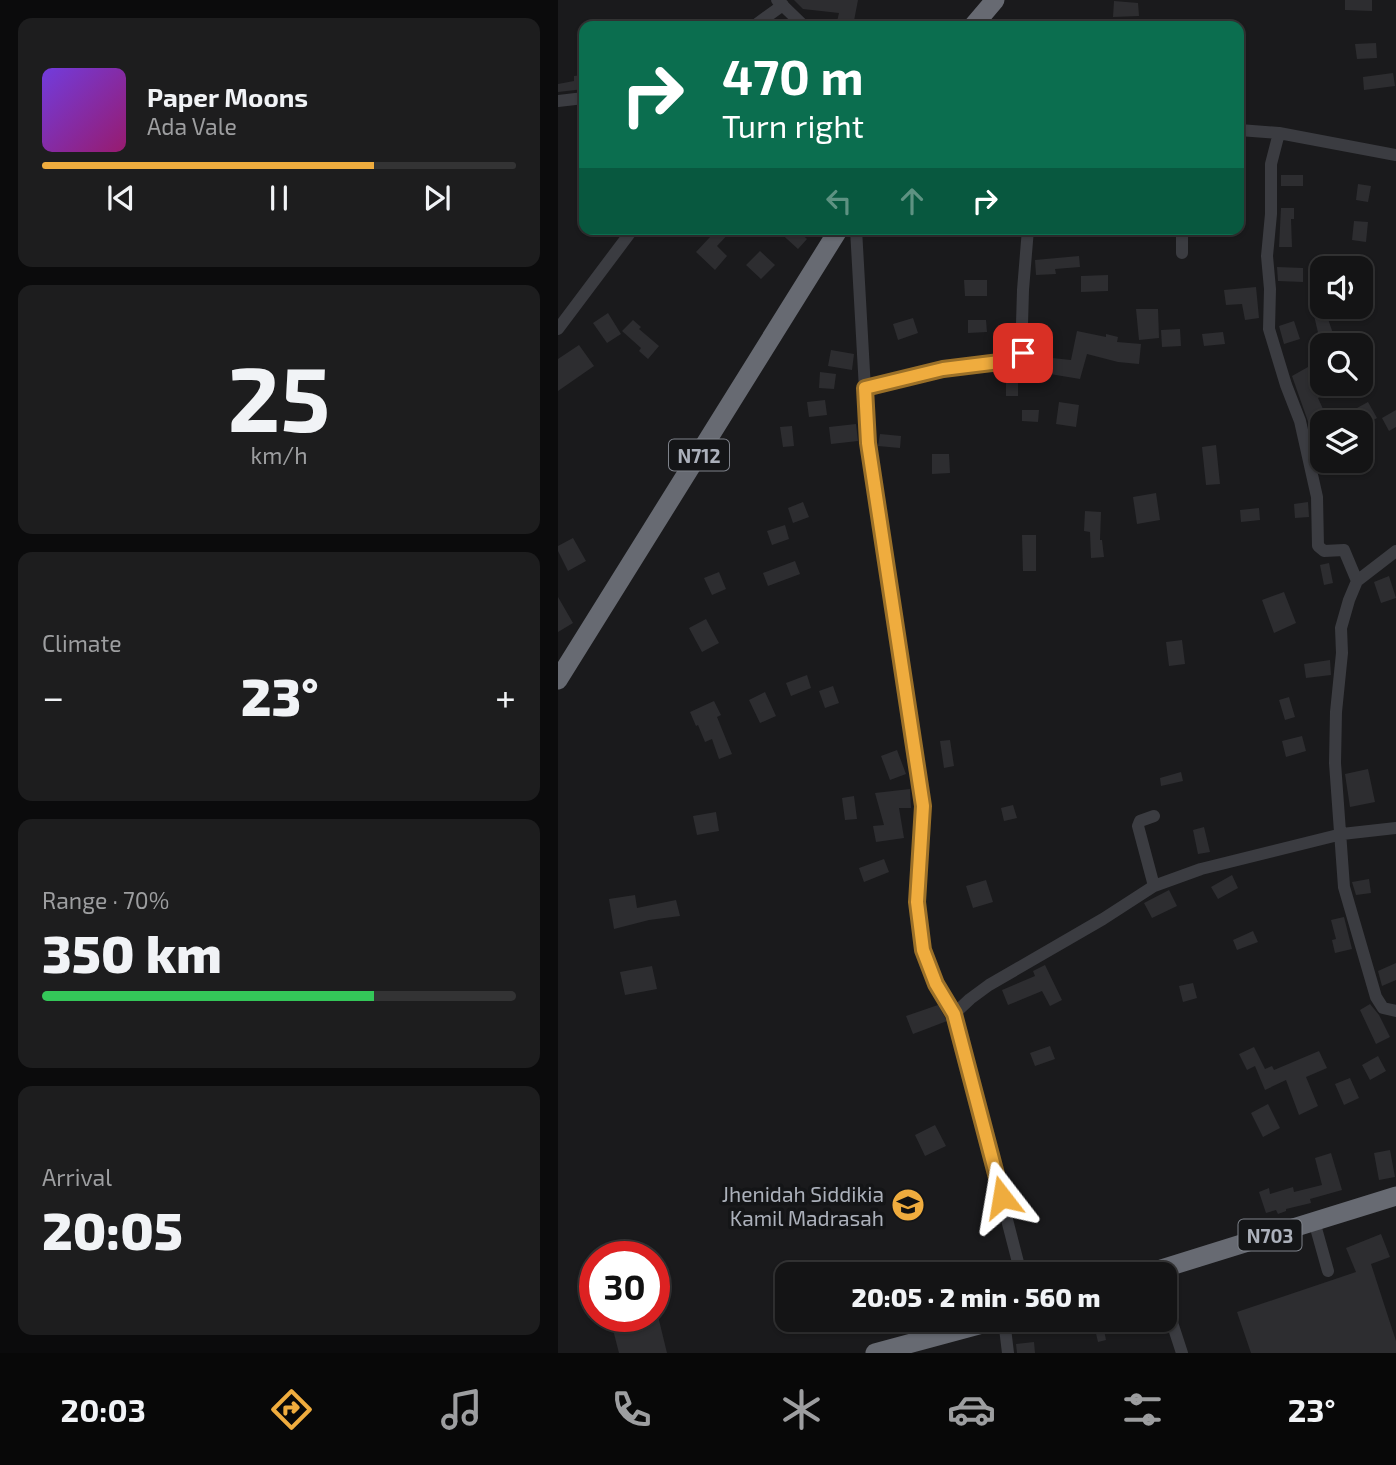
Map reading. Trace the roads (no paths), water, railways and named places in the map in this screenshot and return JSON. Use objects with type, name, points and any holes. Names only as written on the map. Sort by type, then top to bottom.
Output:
[{"type":"highway","points":[[977,21],[995,0]]},
{"type":"highway","name":"N712","points":[[558,680],[835,235]]},
{"type":"highway","name":"N703","points":[[1177,1265],[1396,1196]]},
{"type":"highway","points":[[875,1353],[953,1332]]},
{"type":"street","points":[[759,21],[780,2],[799,21]]},
{"type":"street","points":[[558,102],[579,99]]},
{"type":"street","points":[[1244,130],[1279,133],[1396,155]]},
{"type":"street","points":[[1279,133],[1271,164],[1271,214],[1267,256],[1269,329],[1300,421],[1314,483],[1318,546],[1324,551],[1344,550],[1357,581]]},
{"type":"street","points":[[558,329],[628,235]]},
{"type":"street","points":[[856,235],[868,443],[923,806],[917,902],[923,950],[936,984],[954,1014],[1018,1262]]},
{"type":"street","points":[[865,388],[943,369],[1021,358],[1028,235]]},
{"type":"street","points":[[1182,235],[1182,253]]},
{"type":"street","points":[[1396,551],[1357,581],[1348,600],[1341,628],[1342,653],[1336,712],[1335,763],[1344,887],[1376,997],[1383,1007],[1396,1011]]},
{"type":"street","points":[[1154,816],[1140,821],[1138,826],[1154,886]]},
{"type":"street","points":[[954,1014],[989,985],[1154,886],[1201,869],[1342,834],[1396,828]]},
{"type":"street","points":[[1314,1221],[1328,1271]]},
{"type":"street","points":[[1005,1332],[1008,1353]]},
{"type":"street","points":[[1175,1332],[1182,1353]]},
{"type":"place","name":"Jhenidah Siddikia Kamil Madrasah","points":[[908,1205]]}]
